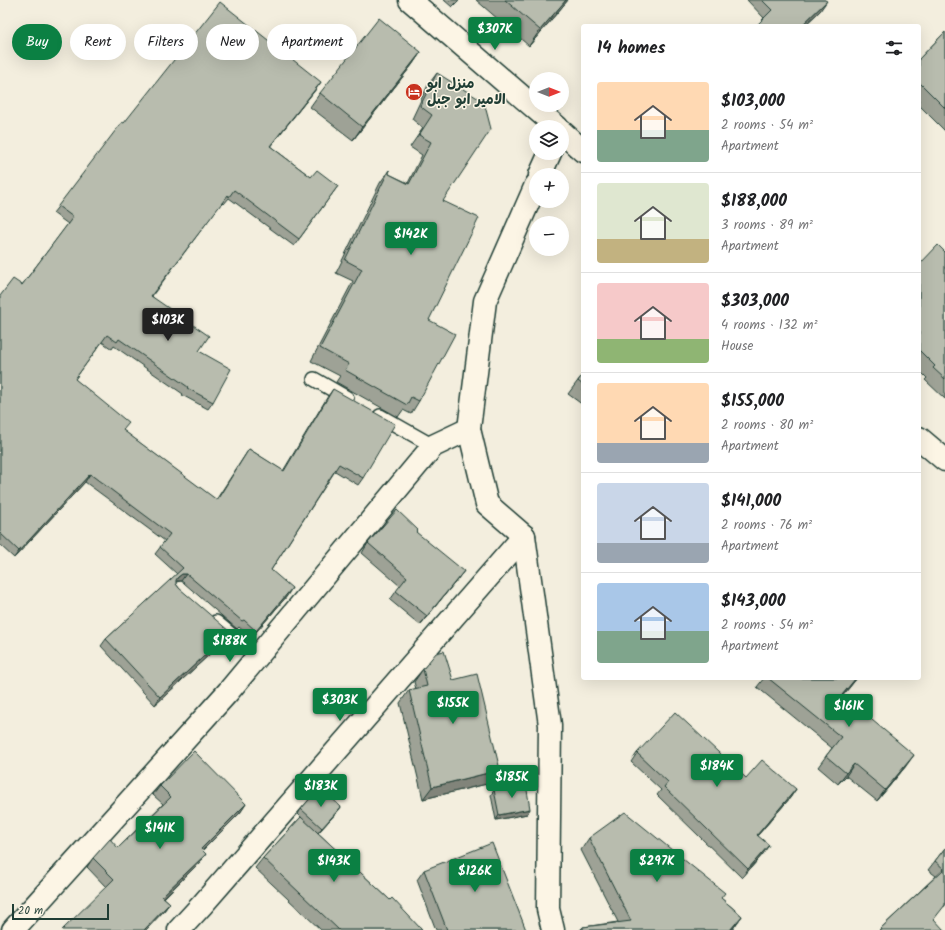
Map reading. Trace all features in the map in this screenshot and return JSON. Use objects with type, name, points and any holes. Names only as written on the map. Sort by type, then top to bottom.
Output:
[{"type":"street","points":[[410,0],[548,120]]},
{"type":"street","points":[[569,138],[581,149]]},
{"type":"street","points":[[529,201],[485,300],[469,429],[487,504],[524,536],[550,725],[548,910],[553,930]]},
{"type":"street","points":[[12,930],[258,657],[433,446],[469,429]]},
{"type":"street","points":[[921,440],[945,460]]},
{"type":"street","points":[[179,930],[208,899],[524,536]]},
{"type":"lane","points":[[314,379],[433,446]]},
{"type":"lane","points":[[207,613],[258,657]]},
{"type":"building","points":[[505,0],[566,0],[540,30]]},
{"type":"building","points":[[762,0],[827,1],[803,24],[758,24],[772,10]]},
{"type":"building","points":[[220,2],[248,24],[206,24],[206,60],[259,60],[259,33],[267,39],[267,60],[293,60],[321,82],[270,146],[311,177],[317,170],[338,186],[299,239],[234,190],[229,197],[228,195],[151,296],[209,336],[199,351],[231,369],[213,402],[187,388],[188,387],[119,339],[117,342],[107,335],[75,379],[129,423],[123,430],[217,500],[249,449],[284,471],[333,389],[395,424],[363,478],[339,464],[271,570],[292,588],[256,631],[189,576],[182,574],[178,577],[176,584],[179,588],[230,632],[160,697],[106,639],[183,568],[160,547],[170,534],[90,474],[19,551],[0,533],[0,296],[13,279],[22,285],[73,217],[58,206],[122,122],[124,123],[174,60],[198,60],[198,30]]},
{"type":"building","points":[[379,18],[421,52],[362,127],[320,93],[346,60],[357,60],[357,46]]},
{"type":"building","points":[[945,32],[945,108],[921,84],[921,57]]},
{"type":"building","points":[[437,73],[484,102],[491,129],[443,201],[479,218],[429,320],[455,334],[419,401],[411,397],[407,405],[345,370],[349,364],[320,348],[362,269],[345,260],[389,170],[389,174],[409,184],[431,142],[419,135],[432,115],[420,106]]},
{"type":"building","points":[[938,245],[945,252],[945,379],[933,368],[935,366],[921,352],[921,263]]},
{"type":"building","points":[[397,510],[418,530],[416,532],[464,571],[427,616],[396,591],[407,577],[368,543]]},
{"type":"building","points":[[444,651],[453,680],[477,674],[500,770],[432,787],[409,690],[427,686],[423,669],[436,653]]},
{"type":"building","points":[[770,680],[854,680],[842,695],[914,755],[885,790],[854,764],[846,773],[826,756],[841,737]]},
{"type":"building","points":[[675,712],[746,778],[762,760],[796,789],[757,835],[769,845],[748,869],[664,787],[668,782],[637,753]]},
{"type":"building","points":[[194,751],[246,804],[201,849],[206,854],[162,896],[170,903],[144,930],[62,930],[114,879],[93,858],[110,839],[118,848],[171,797],[160,786]]},
{"type":"building","points":[[526,784],[530,809],[499,815],[494,790]]},
{"type":"building","points":[[320,787],[341,807],[322,828],[301,809]]},
{"type":"building","points":[[625,812],[725,893],[721,898],[742,916],[730,930],[583,930],[583,927],[631,921],[589,838]]},
{"type":"building","points":[[301,817],[390,900],[392,898],[422,930],[339,930],[263,858]]},
{"type":"building","points":[[492,843],[526,930],[447,930],[424,870]]},
{"type":"building","points":[[945,848],[945,905],[934,919],[944,930],[879,930],[944,869],[935,861]]},
{"type":"place","name":"منزل ابو الامير ابو جبل","points":[[414,92]]}]
